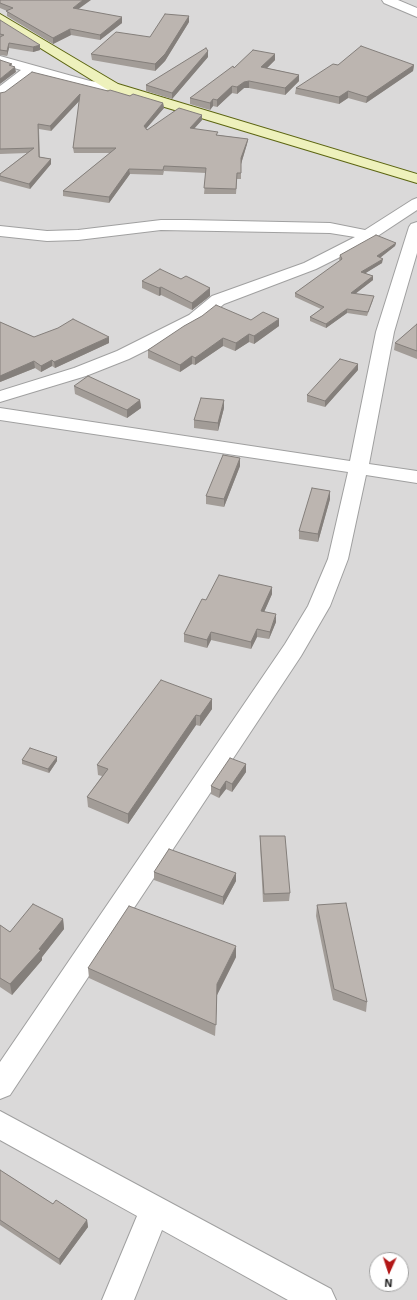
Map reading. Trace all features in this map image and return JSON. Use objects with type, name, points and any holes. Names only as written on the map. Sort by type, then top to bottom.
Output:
[{"type":"street","points":[[388,0],[417,13]]},
{"type":"street","points":[[0,18],[113,87]]},
{"type":"street","points":[[0,60],[89,85],[113,87],[417,179]]},
{"type":"street","points":[[0,93],[31,69]]},
{"type":"street","points":[[0,396],[66,377],[123,355],[195,319],[218,300],[310,266],[367,236],[417,203]]},
{"type":"street","points":[[0,231],[47,236],[78,235],[161,225],[187,224],[330,228],[355,232],[367,236]]},
{"type":"street","points":[[0,1086],[293,650],[319,606],[338,559],[386,332],[417,227]]},
{"type":"street","points":[[0,414],[417,477]]},
{"type":"street","points":[[0,1125],[320,1300]]},
{"type":"street","points":[[118,1300],[155,1210]]},
{"type":"shaded area","points":[[0,0],[417,0],[417,1300],[0,1300]]},
{"type":"building","points":[[0,0],[83,0],[73,8],[122,17],[100,35],[70,29],[53,38],[6,11],[13,8],[0,3]]},
{"type":"building","points":[[165,14],[189,16],[165,54],[155,64],[91,54],[116,32],[150,37]]},
{"type":"building","points":[[0,20],[40,45],[33,47],[9,43],[7,51],[0,50],[0,37],[4,35],[0,34]]},
{"type":"building","points":[[361,46],[414,65],[367,97],[348,91],[339,97],[296,88],[333,64],[338,65]]},
{"type":"building","points":[[206,48],[208,51],[172,93],[146,85]]},
{"type":"building","points":[[253,50],[275,54],[261,67],[299,75],[285,88],[249,81],[244,82],[237,87],[232,86],[217,100],[213,99],[210,103],[190,98],[233,66],[234,68]]},
{"type":"building","points":[[0,60],[12,64],[9,65],[15,67],[0,79]]},
{"type":"building","points":[[32,72],[130,96],[133,94],[163,103],[144,126],[147,130],[179,108],[202,115],[190,128],[218,132],[216,135],[248,139],[241,158],[241,173],[237,173],[236,189],[204,188],[206,168],[164,166],[163,170],[129,169],[109,197],[63,191],[116,148],[73,148],[80,94],[50,126],[38,124],[39,157],[51,159],[29,184],[0,176],[0,174],[34,148],[0,149],[0,93],[5,92]]},
{"type":"building","points":[[376,235],[396,243],[377,256],[383,259],[361,272],[373,276],[351,293],[374,296],[368,312],[347,309],[326,324],[310,317],[324,307],[295,293],[342,259],[340,255]]},
{"type":"building","points":[[160,269],[181,279],[186,276],[210,288],[192,303],[161,287],[159,288],[142,281]]},
{"type":"building","points":[[216,305],[251,320],[263,312],[279,319],[254,336],[249,334],[236,343],[223,338],[195,358],[192,356],[180,365],[148,350],[202,316]]},
{"type":"building","points":[[73,319],[109,337],[54,362],[52,360],[41,366],[34,361],[0,376],[0,322],[34,337],[58,328]]},
{"type":"building","points":[[417,324],[417,351],[395,343]]},
{"type":"building","points":[[340,359],[358,364],[325,401],[307,395]]},
{"type":"building","points":[[88,376],[140,400],[127,410],[74,386]]},
{"type":"building","points":[[201,398],[224,400],[218,423],[194,420]]},
{"type":"building","points":[[223,455],[240,458],[224,499],[206,496]]},
{"type":"building","points":[[312,488],[330,491],[318,534],[299,531]]},
{"type":"building","points":[[219,575],[272,587],[261,611],[276,614],[270,632],[257,629],[251,642],[211,632],[207,640],[184,634],[202,599],[206,600]]},
{"type":"building","points":[[161,680],[212,699],[200,716],[196,715],[128,814],[87,797],[108,769],[97,765]]},
{"type":"building","points":[[30,748],[57,757],[48,769],[22,760]]},
{"type":"building","points":[[230,758],[246,764],[232,784],[226,781],[220,790],[211,786]]},
{"type":"building","points":[[260,836],[285,836],[290,893],[264,894]]},
{"type":"building","points":[[169,849],[236,873],[223,897],[154,872]]},
{"type":"building","points":[[346,903],[367,1002],[334,989],[317,905]]},
{"type":"building","points":[[33,904],[63,919],[39,949],[41,950],[10,984],[0,978],[0,925],[10,932]]},
{"type":"building","points":[[129,906],[236,946],[217,984],[216,1025],[88,968]]},
{"type":"building","points":[[0,1170],[53,1204],[56,1200],[87,1220],[59,1259],[0,1220]]}]
